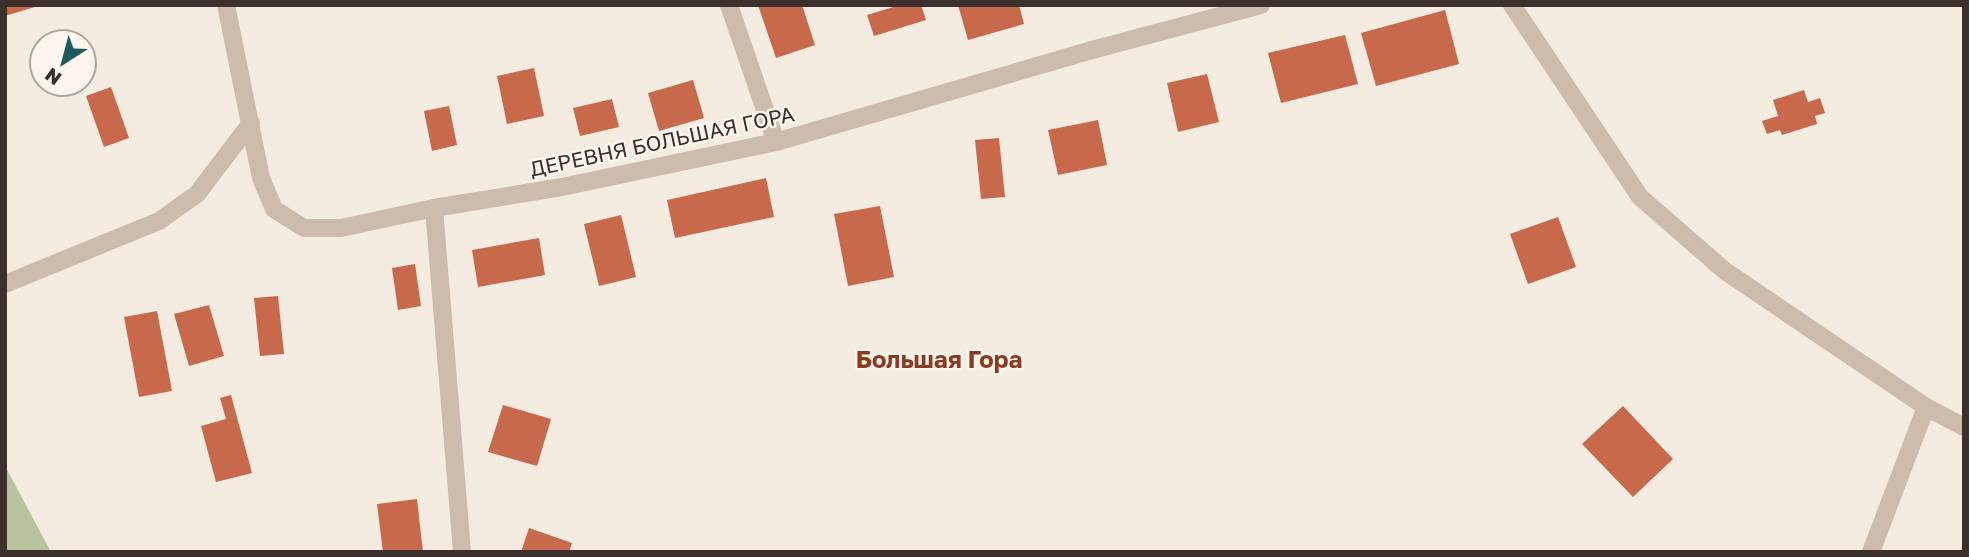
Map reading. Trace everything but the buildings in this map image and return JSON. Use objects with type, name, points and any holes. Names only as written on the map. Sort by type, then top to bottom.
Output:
[{"type":"street","name":"ДЕРЕВНЯ БОЛЬШАЯ ГОРА","points":[[226,5],[261,177],[274,209],[304,228],[341,228],[434,208],[562,187],[776,142],[1092,50],[1261,5]]},
{"type":"street","points":[[729,5],[776,142]]},
{"type":"street","points":[[1512,5],[1640,197],[1725,271],[1926,407],[1964,426]]},
{"type":"street","points":[[5,284],[159,221],[197,194],[251,123]]},
{"type":"street","points":[[434,208],[462,552]]},
{"type":"street","points":[[1871,552],[1926,407]]},
{"type":"green space","points":[[5,466],[51,552],[5,552]]},
{"type":"district","name":"Большая Гора","points":[[939,358]]}]
